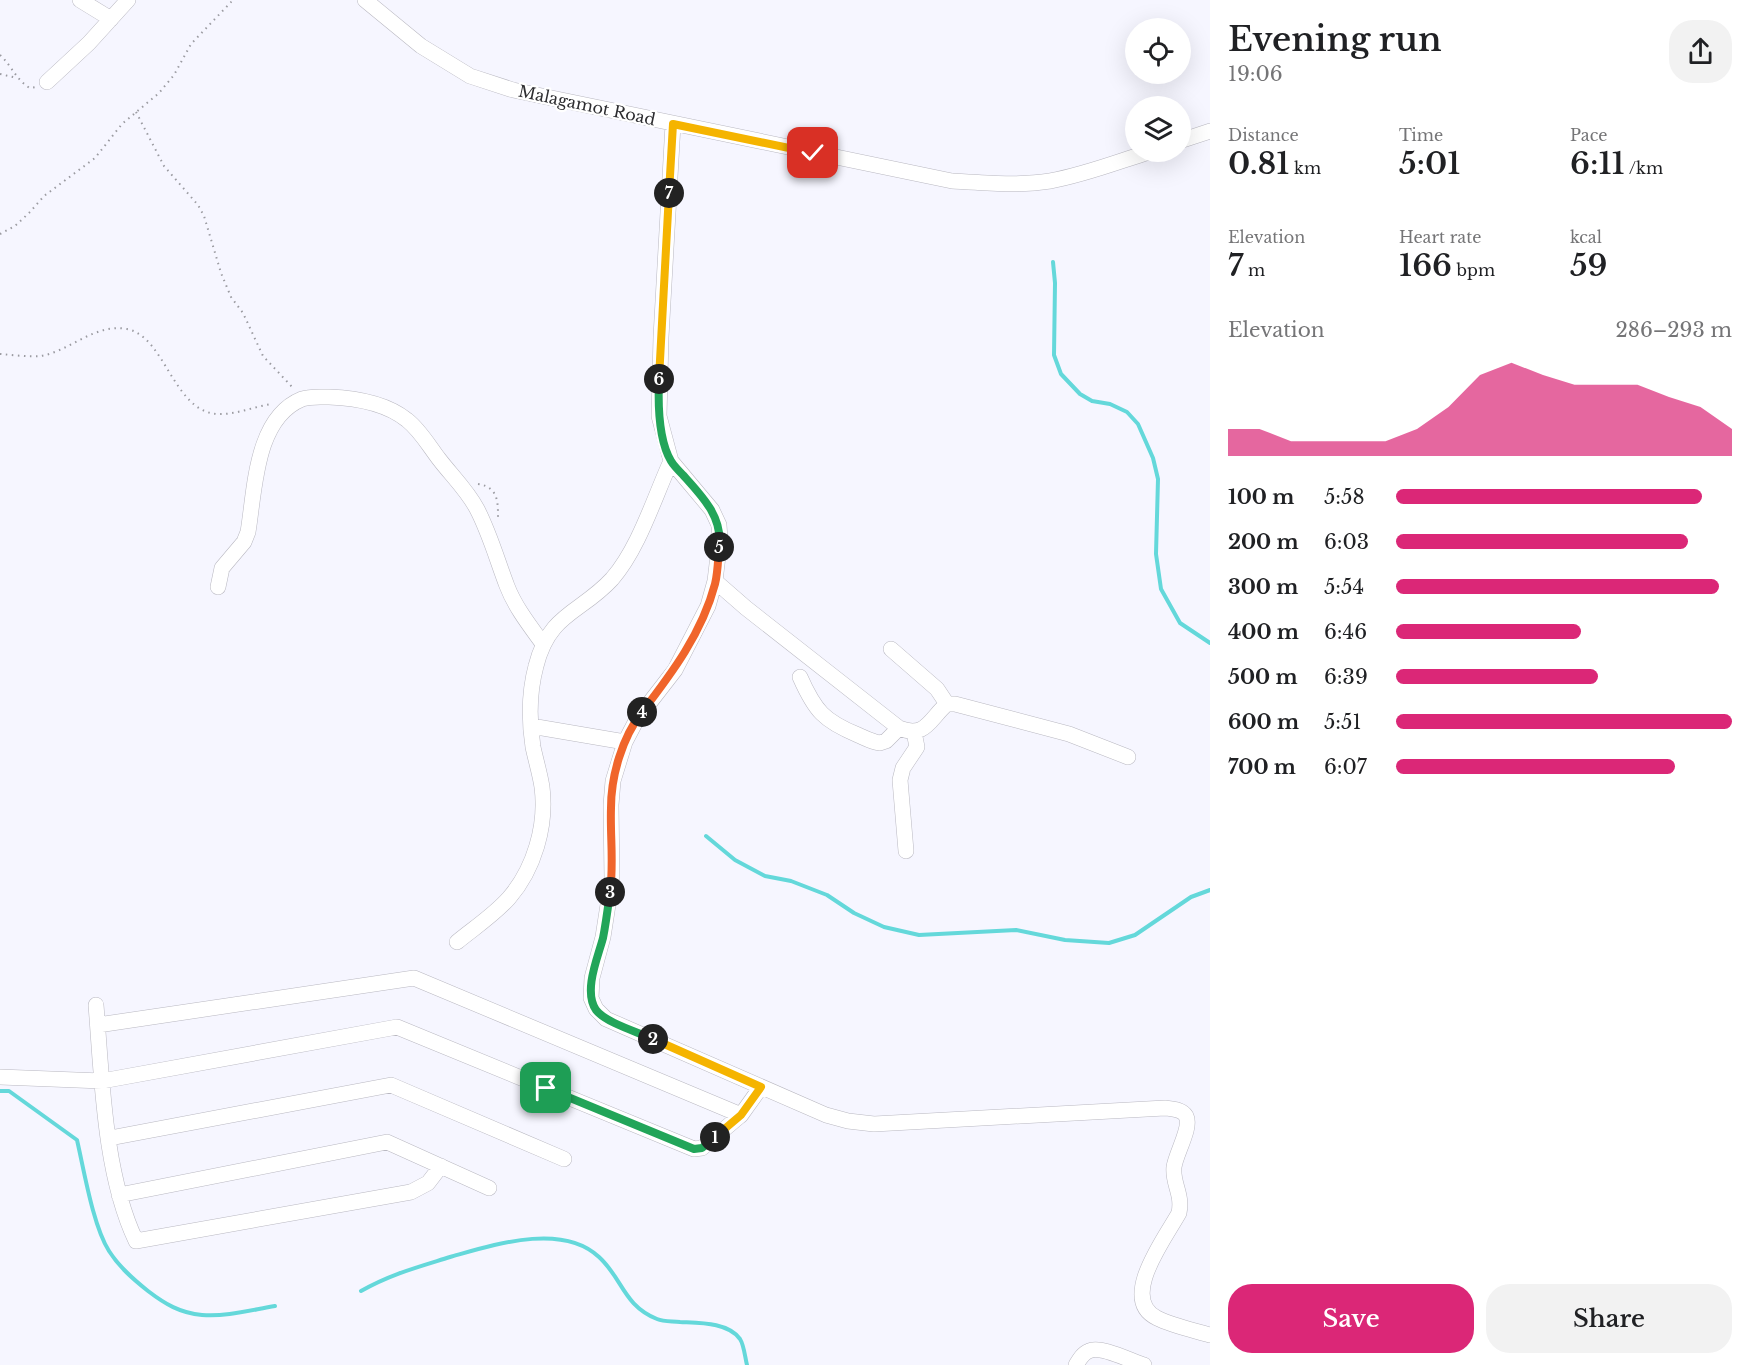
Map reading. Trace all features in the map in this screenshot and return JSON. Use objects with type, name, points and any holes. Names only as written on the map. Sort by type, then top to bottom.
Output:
[{"type":"street","points":[[80,0],[111,19]]},
{"type":"street","points":[[47,82],[89,43],[128,0]]},
{"type":"street","name":"Malagamot Road","points":[[365,0],[421,46],[470,76],[513,90],[673,124],[952,181],[1000,183],[1049,181],[1125,160]]},
{"type":"street","points":[[673,124],[659,397],[663,437],[671,461],[712,510],[719,525],[720,539],[716,580],[708,606],[675,670],[637,719],[625,742],[614,781],[611,805],[612,879],[603,937],[592,978],[591,998],[596,1010],[606,1019],[826,1115],[848,1121],[874,1124],[1165,1108],[1183,1112],[1188,1128],[1179,1147],[1174,1167],[1181,1203],[1179,1213],[1146,1273],[1141,1287],[1142,1300],[1147,1310],[1156,1318],[1210,1335]]},
{"type":"street","points":[[1191,137],[1210,131]]},
{"type":"street","points":[[218,587],[222,568],[244,542],[248,532],[260,456],[267,434],[289,407],[303,399],[337,397],[366,401],[408,420],[468,494],[495,549],[514,601],[543,644]]},
{"type":"street","points":[[457,942],[510,897],[530,865],[538,841],[543,816],[542,788],[531,726],[531,697],[536,666],[543,644],[559,620],[611,579],[626,559],[671,461]]},
{"type":"street","points":[[716,580],[746,608],[907,730],[917,747],[903,768],[900,780],[906,851]]},
{"type":"street","points":[[891,650],[937,689],[947,704]]},
{"type":"street","points":[[800,677],[811,701],[827,720],[841,729],[880,743],[907,730],[928,725],[947,704],[955,704],[1039,725],[1128,757]]},
{"type":"street","points":[[531,726],[625,742]]},
{"type":"street","points":[[98,1025],[414,978],[741,1115]]},
{"type":"street","points":[[96,1005],[102,1081],[119,1195],[136,1241],[411,1192],[428,1183],[441,1166]]},
{"type":"street","points":[[0,1077],[102,1081],[397,1027],[694,1149],[702,1148],[741,1115],[761,1087]]},
{"type":"street","points":[[110,1138],[391,1085],[564,1159]]},
{"type":"street","points":[[119,1195],[387,1142],[489,1188]]},
{"type":"street","points":[[1076,1365],[1083,1355],[1094,1350],[1102,1350],[1144,1365]]},
{"type":"path","points":[[0,234],[15,226],[44,196],[95,158],[122,124],[174,75],[190,45],[233,0]]},
{"type":"path","points":[[0,55],[12,68],[17,78]]},
{"type":"path","points":[[0,74],[17,78],[30,87],[38,87],[47,82]]},
{"type":"path","points":[[136,112],[164,166],[198,205],[204,216],[221,273],[231,297],[243,313],[263,356],[303,399]]},
{"type":"path","points":[[0,354],[40,356],[100,332],[114,328],[128,329],[139,334],[151,346],[189,400],[201,410],[214,414],[229,414],[273,404]]},
{"type":"waterway","points":[[1053,262],[1054,355],[1061,374],[1080,394],[1092,401],[1110,404],[1127,412],[1138,424],[1153,458],[1158,479],[1156,554],[1161,589],[1180,623],[1210,643]]},
{"type":"waterway","points":[[706,836],[735,860],[765,876],[791,881],[827,895],[854,913],[884,927],[919,935],[1016,930],[1065,940],[1109,943],[1135,935],[1191,897],[1210,890]]},
{"type":"waterway","points":[[0,1091],[9,1091],[77,1140],[103,1240],[122,1268],[148,1291],[173,1307],[202,1315],[229,1314],[275,1306]]},
{"type":"waterway","points":[[361,1291],[405,1271],[506,1242],[547,1238],[566,1241],[584,1246],[599,1257],[630,1299],[657,1319],[704,1323],[720,1326],[735,1333],[740,1339],[747,1365]]},
{"type":"route","points":[[546,1088],[694,1149],[702,1148],[741,1115],[761,1087],[606,1019],[596,1010],[591,998],[592,978],[609,904],[613,847],[611,805],[614,781],[625,742],[637,719],[686,652],[708,606],[716,580],[720,539],[719,525],[712,510],[671,461],[659,416],[673,124],[813,153]]}]
